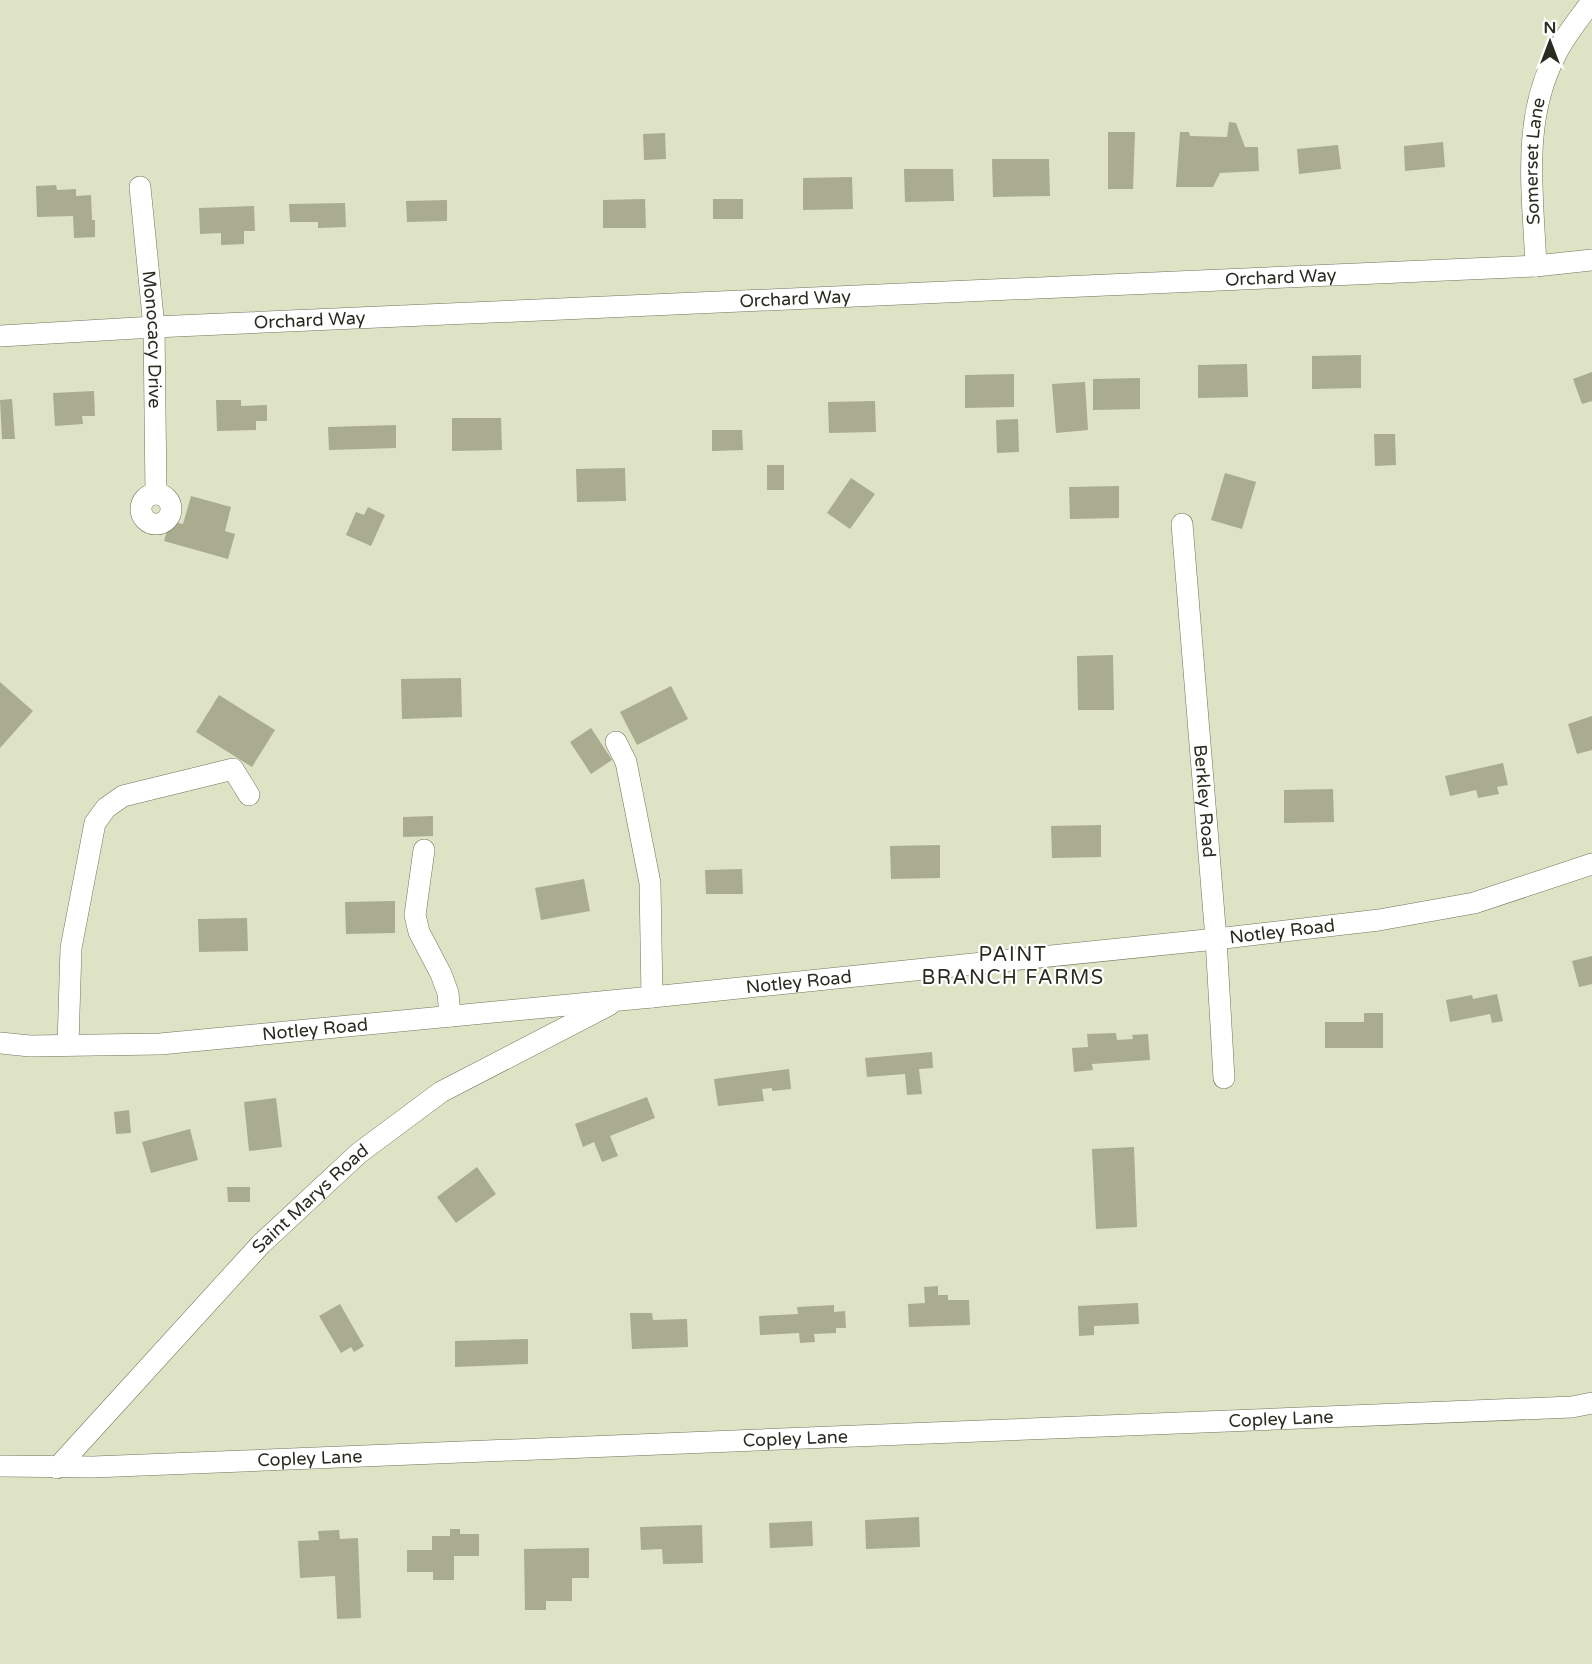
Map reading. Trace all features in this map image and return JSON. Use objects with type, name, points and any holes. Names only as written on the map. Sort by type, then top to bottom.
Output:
[{"type":"street","name":"Somerset Lane","points":[[1536,266],[1531,153],[1536,104],[1556,53],[1592,1]]},
{"type":"street","name":"Monocacy Drive","points":[[140,187],[154,327],[156,494]]},
{"type":"street","name":"Orchard Way","points":[[0,336],[154,327],[1536,266],[1592,260]]},
{"type":"street","name":"Berkley Road","points":[[1182,524],[1216,939],[1224,1078]]},
{"type":"street","points":[[616,742],[626,762],[650,883],[652,997]]},
{"type":"street","points":[[68,1046],[71,948],[95,823],[106,807],[123,796],[233,769],[249,795]]},
{"type":"street","points":[[424,850],[416,915],[419,932],[441,974],[448,993],[450,1016]]},
{"type":"street","name":"Notley Road","points":[[0,1043],[30,1046],[160,1044],[652,997],[1216,939],[1379,920],[1474,903],[1592,864]]},
{"type":"street","name":"Saint Marys Road","points":[[57,1468],[261,1244],[359,1153],[441,1092],[620,999]]},
{"type":"street","name":"Copley Lane","points":[[0,1466],[57,1468],[1536,1409],[1572,1407],[1592,1403]]},
{"type":"building","points":[[1229,122],[1236,123],[1245,147],[1258,147],[1259,171],[1220,173],[1213,187],[1176,187],[1180,132],[1189,132],[1190,136],[1227,137]]},
{"type":"building","points":[[1108,132],[1135,132],[1133,189],[1108,189]]},
{"type":"building","points":[[665,133],[666,159],[644,160],[643,134]]},
{"type":"building","points":[[1443,142],[1445,167],[1405,171],[1404,146]]},
{"type":"building","points":[[1338,145],[1341,169],[1299,174],[1297,149]]},
{"type":"building","points":[[992,159],[1049,159],[1050,196],[993,197]]},
{"type":"building","points":[[904,169],[953,169],[954,201],[905,202]]},
{"type":"building","points":[[852,177],[853,209],[803,210],[803,178]]},
{"type":"building","points":[[56,185],[57,190],[76,189],[76,196],[91,195],[95,237],[74,238],[73,216],[37,217],[36,186]]},
{"type":"building","points":[[645,199],[646,228],[603,228],[603,200]]},
{"type":"building","points":[[713,199],[743,199],[743,219],[713,219]]},
{"type":"building","points":[[447,200],[447,221],[407,222],[406,201]]},
{"type":"building","points":[[345,203],[346,227],[318,228],[318,222],[290,222],[289,204]]},
{"type":"building","points":[[254,206],[255,231],[244,231],[244,244],[221,245],[221,233],[200,234],[199,208]]},
{"type":"building","points":[[1361,355],[1361,388],[1312,389],[1312,356]]},
{"type":"building","points":[[1247,364],[1248,397],[1198,398],[1198,365]]},
{"type":"building","points":[[1592,372],[1592,401],[1582,404],[1573,379]]},
{"type":"building","points":[[1014,374],[1014,407],[965,408],[965,375]]},
{"type":"building","points":[[1140,378],[1140,409],[1093,410],[1093,379]]},
{"type":"building","points":[[1085,382],[1088,430],[1056,433],[1052,384]]},
{"type":"building","points":[[94,391],[95,416],[82,416],[83,424],[55,426],[53,393]]},
{"type":"building","points":[[12,399],[15,439],[2,439],[0,400]]},
{"type":"building","points":[[216,400],[241,400],[241,406],[267,405],[267,421],[256,421],[256,430],[217,431]]},
{"type":"building","points":[[875,401],[876,432],[829,433],[828,402]]},
{"type":"building","points":[[452,418],[501,418],[502,450],[452,451]]},
{"type":"building","points":[[1018,419],[1019,452],[997,453],[996,420]]},
{"type":"building","points":[[396,425],[396,448],[329,450],[328,427]]},
{"type":"building","points":[[712,430],[742,430],[743,450],[712,451]]},
{"type":"building","points":[[1374,434],[1395,434],[1396,465],[1375,466]]},
{"type":"building","points":[[767,465],[784,465],[784,490],[767,490]]},
{"type":"building","points":[[625,468],[626,501],[577,502],[576,469]]},
{"type":"building","points":[[1225,473],[1256,482],[1242,529],[1211,520]]},
{"type":"building","points":[[851,478],[875,494],[850,529],[827,513]]},
{"type":"building","points":[[1119,486],[1119,518],[1070,519],[1069,487]]},
{"type":"building","points":[[191,496],[231,507],[225,531],[235,534],[228,559],[164,541],[170,521],[183,524]]},
{"type":"building","points":[[368,507],[385,515],[371,546],[346,535],[356,512],[364,515]]},
{"type":"building","points":[[1113,655],[1114,710],[1078,710],[1077,656]]},
{"type":"building","points":[[461,678],[462,717],[402,719],[401,679]]},
{"type":"building","points":[[0,682],[33,711],[0,748]]},
{"type":"building","points":[[671,686],[688,719],[637,745],[620,712]]},
{"type":"building","points":[[219,695],[275,730],[252,767],[196,732]]},
{"type":"building","points":[[1592,716],[1592,750],[1577,754],[1568,724]]},
{"type":"building","points":[[591,728],[612,760],[591,774],[570,742]]},
{"type":"building","points":[[1503,763],[1508,785],[1497,787],[1499,794],[1478,798],[1476,790],[1450,796],[1445,776]]},
{"type":"building","points":[[1333,789],[1334,822],[1284,823],[1284,790]]},
{"type":"building","points":[[433,816],[433,836],[403,837],[403,817]]},
{"type":"building","points":[[1101,825],[1101,857],[1052,858],[1051,826]]},
{"type":"building","points":[[940,845],[940,878],[891,879],[890,846]]},
{"type":"building","points":[[742,869],[743,894],[706,894],[705,870]]},
{"type":"building","points":[[584,879],[590,911],[541,920],[535,888]]},
{"type":"building","points":[[395,901],[395,933],[346,934],[345,902]]},
{"type":"building","points":[[247,918],[248,951],[199,952],[198,919]]},
{"type":"building","points":[[1592,956],[1592,984],[1579,987],[1572,961]]},
{"type":"building","points":[[1497,994],[1503,1021],[1492,1023],[1490,1014],[1450,1022],[1446,1000],[1472,995],[1473,999]]},
{"type":"building","points":[[1364,1013],[1383,1013],[1383,1048],[1325,1048],[1325,1022],[1364,1022]]},
{"type":"building","points":[[1116,1033],[1117,1040],[1133,1039],[1132,1035],[1148,1034],[1150,1060],[1092,1064],[1093,1070],[1074,1072],[1072,1048],[1088,1047],[1087,1034]]},
{"type":"building","points":[[932,1052],[933,1068],[919,1069],[922,1094],[907,1095],[905,1074],[867,1077],[865,1058]]},
{"type":"building","points":[[789,1069],[791,1089],[772,1091],[772,1088],[762,1089],[764,1101],[718,1106],[714,1079]]},
{"type":"building","points":[[647,1097],[655,1118],[610,1136],[618,1156],[602,1162],[594,1142],[583,1147],[575,1124]]},
{"type":"building","points":[[276,1098],[282,1147],[249,1151],[244,1102]]},
{"type":"building","points":[[129,1110],[131,1133],[116,1134],[114,1112]]},
{"type":"building","points":[[190,1129],[198,1160],[151,1173],[142,1142]]},
{"type":"building","points":[[1134,1147],[1137,1227],[1096,1229],[1092,1149]]},
{"type":"building","points":[[477,1167],[496,1194],[456,1223],[437,1197]]},
{"type":"building","points":[[227,1187],[250,1187],[250,1202],[228,1202]]},
{"type":"building","points":[[938,1286],[938,1295],[948,1295],[948,1300],[969,1300],[970,1325],[909,1327],[908,1304],[925,1303],[924,1287]]},
{"type":"building","points":[[1138,1303],[1139,1324],[1094,1326],[1094,1335],[1079,1336],[1078,1306]]},
{"type":"building","points":[[340,1304],[364,1346],[354,1352],[351,1347],[341,1353],[319,1316]]},
{"type":"building","points":[[834,1305],[834,1312],[845,1311],[846,1328],[836,1328],[836,1333],[814,1334],[815,1342],[800,1343],[799,1333],[760,1335],[759,1316],[798,1314],[797,1307]]},
{"type":"building","points":[[630,1313],[652,1313],[653,1320],[687,1319],[688,1347],[632,1349]]},
{"type":"building","points":[[528,1339],[528,1364],[455,1367],[455,1341]]},
{"type":"building","points":[[919,1517],[920,1547],[866,1549],[865,1520]]},
{"type":"building","points":[[812,1521],[813,1546],[770,1548],[769,1523]]},
{"type":"building","points":[[702,1525],[703,1563],[663,1564],[662,1549],[641,1550],[640,1527]]},
{"type":"building","points":[[450,1529],[460,1529],[460,1534],[479,1534],[479,1556],[454,1556],[454,1580],[433,1580],[433,1572],[407,1572],[407,1550],[432,1550],[432,1536],[450,1536]]},
{"type":"building","points":[[339,1530],[340,1539],[358,1538],[361,1618],[337,1619],[335,1576],[300,1578],[298,1541],[319,1540],[318,1531]]},
{"type":"building","points":[[589,1548],[589,1578],[572,1578],[572,1601],[546,1601],[546,1610],[525,1610],[524,1549]]},
{"type":"district","name":"PAINT BRANCH FARMS","points":[[1013,966]]}]
